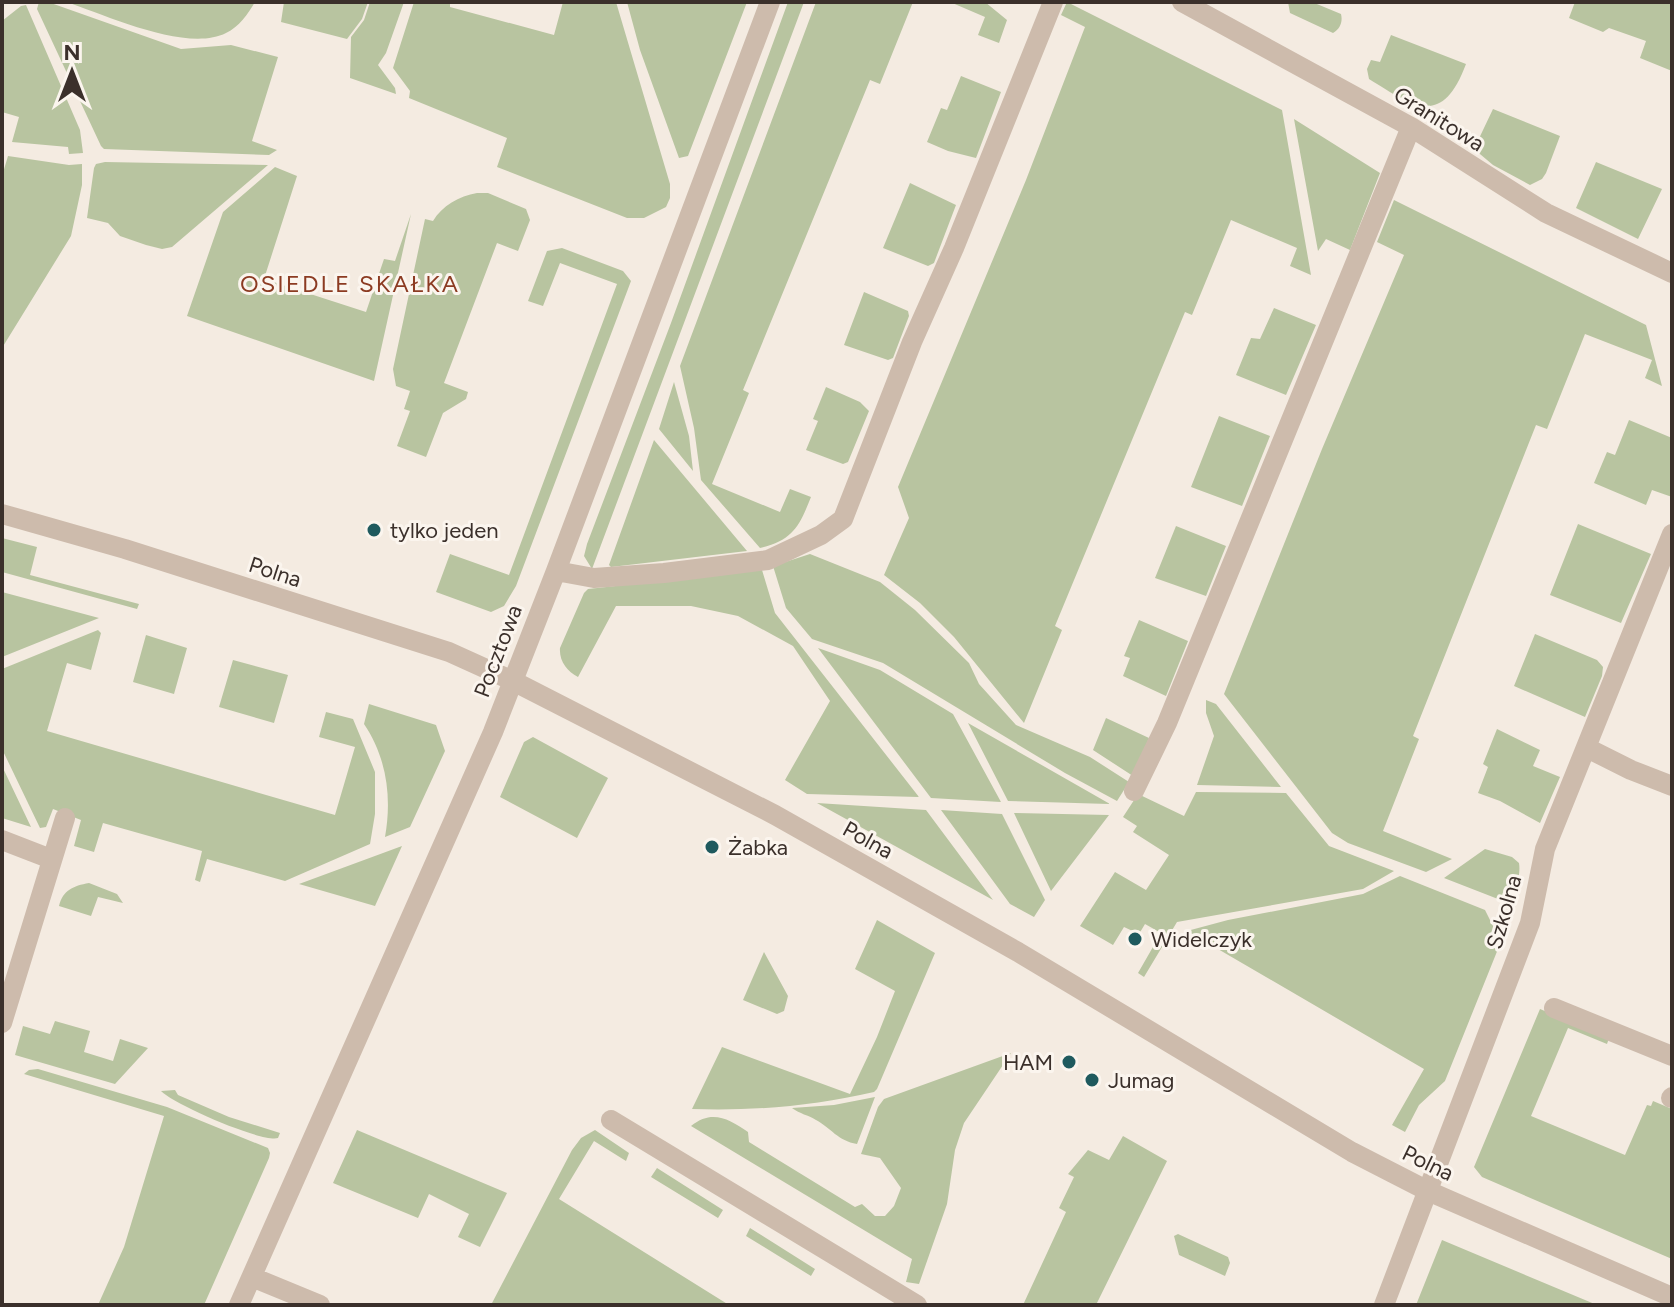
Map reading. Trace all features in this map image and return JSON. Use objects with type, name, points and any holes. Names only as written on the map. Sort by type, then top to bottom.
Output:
[{"type":"street","name":"Pocztowa","points":[[239,1305],[493,732],[770,2]]},
{"type":"street","points":[[556,571],[594,578],[768,560],[821,535],[843,519],[912,342],[954,248],[1053,2]]},
{"type":"street","name":"Granitowa","points":[[1182,2],[1411,127],[1546,213],[1672,273]]},
{"type":"street","points":[[1134,791],[1167,723],[1411,127]]},
{"type":"street","name":"Polna","points":[[2,514],[125,549],[449,652],[513,681],[775,815],[1018,952],[1352,1152],[1428,1191],[1672,1297]]},
{"type":"street","name":"Szkolna","points":[[1384,1305],[1530,923],[1545,849],[1672,534]]},
{"type":"street","points":[[1587,748],[1672,786]]},
{"type":"street","points":[[2,1023],[65,818]]},
{"type":"street","points":[[2,840],[51,859]]},
{"type":"street","points":[[1554,1008],[1672,1056]]},
{"type":"street","points":[[611,1120],[917,1305]]},
{"type":"street","points":[[252,1277],[320,1305]]},
{"type":"green space","points":[[39,2],[48,2],[181,49],[231,45],[278,57],[252,141],[277,150],[269,155],[104,149],[37,9]]},
{"type":"green space","points":[[66,2],[255,2],[243,20],[226,33],[210,38],[190,38],[146,30]]},
{"type":"green space","points":[[284,2],[368,2],[362,19],[347,39],[281,22]]},
{"type":"green space","points":[[370,2],[404,2],[386,53],[378,65],[396,94],[350,78],[351,37],[364,20]]},
{"type":"green space","points":[[414,2],[450,2],[450,7],[554,35],[563,2],[616,2],[670,184],[666,207],[644,218],[627,218],[497,167],[507,138],[409,98],[410,91],[393,68]]},
{"type":"green space","points":[[627,2],[747,2],[688,156],[679,158],[640,50]]},
{"type":"green space","points":[[788,2],[804,2],[592,569],[584,556],[587,544]]},
{"type":"green space","points":[[816,2],[913,2],[880,84],[870,80],[743,390],[749,393],[712,484],[780,512],[790,489],[811,497],[793,531],[780,541],[760,548],[701,480],[694,428],[680,366]]},
{"type":"green space","points":[[950,2],[985,2],[1007,20],[999,43],[978,35],[985,17]]},
{"type":"green space","points":[[1067,2],[1282,110],[1311,275],[1290,266],[1297,248],[1231,220],[1192,315],[1185,312],[1055,626],[1062,630],[1024,723],[954,637],[920,603],[884,575],[909,518],[898,487],[1026,180],[1085,27],[1061,15]]},
{"type":"green space","points":[[1288,2],[1312,2],[1341,14],[1342,20],[1333,33],[1290,13]]},
{"type":"green space","points":[[1575,2],[1672,2],[1672,71],[1640,58],[1646,41],[1609,28],[1603,32],[1569,18]]},
{"type":"green space","points":[[26,5],[80,130],[83,153],[69,154],[68,147],[12,142],[19,117],[2,112],[2,21]]},
{"type":"green space","points":[[1391,35],[1466,64],[1447,97],[1437,104],[1425,106],[1400,97],[1369,79],[1367,69],[1371,60],[1380,62]]},
{"type":"green space","points":[[961,76],[1001,92],[976,158],[927,142],[941,108],[947,110]]},
{"type":"green space","points":[[1493,109],[1560,136],[1542,179],[1530,185],[1493,165],[1474,149]]},
{"type":"green space","points":[[1294,119],[1380,173],[1350,250],[1326,239],[1318,251]]},
{"type":"green space","points":[[8,156],[82,164],[82,185],[71,236],[2,348],[2,176]]},
{"type":"green space","points":[[1596,162],[1662,189],[1638,239],[1576,208]]},
{"type":"green space","points":[[96,164],[268,165],[172,247],[162,249],[120,236],[108,223],[87,218],[94,168]]},
{"type":"green space","points":[[275,167],[297,176],[264,279],[366,312],[384,259],[395,261],[411,214],[374,381],[187,316],[223,212]]},
{"type":"green space","points":[[910,183],[956,205],[934,263],[928,266],[883,248]]},
{"type":"green space","points":[[477,193],[488,193],[526,209],[530,220],[518,251],[497,243],[444,383],[468,392],[466,399],[443,413],[426,457],[397,446],[410,411],[404,409],[410,391],[396,386],[393,369],[425,219],[433,221],[452,202]]},
{"type":"green space","points":[[1394,200],[1646,325],[1662,386],[1645,378],[1652,360],[1585,334],[1547,429],[1536,425],[1413,736],[1419,739],[1383,831],[1452,859],[1426,872],[1348,843],[1332,833],[1224,694],[1404,255],[1377,242]]},
{"type":"green space","points":[[562,248],[623,271],[631,281],[516,586],[504,606],[491,612],[436,592],[450,554],[509,575],[617,284],[560,263],[543,306],[528,301],[547,251]]},
{"type":"green space","points":[[864,292],[908,311],[909,316],[893,358],[888,360],[844,345]]},
{"type":"green space","points":[[1274,308],[1316,325],[1286,395],[1236,375],[1251,338],[1260,339]]},
{"type":"green space","points":[[674,382],[689,436],[693,471],[659,429]]},
{"type":"green space","points":[[826,387],[860,402],[869,411],[848,462],[843,464],[806,450],[818,421],[813,419]]},
{"type":"green space","points":[[1219,416],[1270,436],[1242,506],[1191,487]]},
{"type":"green space","points":[[1629,420],[1672,438],[1672,497],[1652,490],[1646,505],[1594,483],[1607,452],[1615,455]]},
{"type":"green space","points":[[654,440],[747,551],[609,565]]},
{"type":"green space","points":[[1578,524],[1651,554],[1621,623],[1550,595]]},
{"type":"green space","points":[[1176,526],[1226,546],[1206,596],[1155,578]]},
{"type":"green space","points":[[2,538],[37,547],[30,575],[139,604],[137,609],[2,572]]},
{"type":"green space","points":[[810,554],[880,582],[915,610],[969,663],[979,684],[1016,725],[1090,757],[1129,782],[1117,801],[883,663],[812,639],[786,608],[773,566]]},
{"type":"green space","points":[[762,570],[775,613],[919,797],[807,794],[785,780],[830,701],[793,646],[738,616],[691,606],[616,606],[578,677],[562,661],[560,648],[588,589]]},
{"type":"green space","points":[[2,592],[99,618],[2,657]]},
{"type":"green space","points":[[1139,620],[1188,641],[1166,696],[1123,676],[1130,658],[1124,656]]},
{"type":"green space","points":[[98,630],[101,633],[91,670],[67,663],[47,731],[335,815],[355,747],[319,737],[326,712],[353,719],[375,772],[375,814],[370,844],[285,881],[207,859],[200,882],[195,880],[202,851],[103,823],[94,852],[74,846],[81,820],[53,809],[46,827],[40,828],[2,749],[2,669]]},
{"type":"green space","points":[[1535,634],[1597,660],[1603,667],[1585,717],[1514,686]]},
{"type":"green space","points":[[146,635],[187,648],[174,694],[133,682]]},
{"type":"green space","points":[[818,648],[880,670],[953,714],[1001,802],[931,798]]},
{"type":"green space","points":[[233,660],[288,675],[274,723],[219,707]]},
{"type":"green space","points":[[1206,700],[1216,704],[1281,787],[1197,785],[1214,736],[1206,713]]},
{"type":"green space","points":[[369,704],[436,725],[445,751],[410,827],[385,837],[388,808],[386,779],[378,751],[364,724]]},
{"type":"green space","points":[[1106,718],[1149,738],[1133,776],[1093,750]]},
{"type":"green space","points":[[968,723],[1110,804],[1008,801]]},
{"type":"green space","points":[[1497,729],[1540,750],[1533,766],[1560,777],[1540,823],[1478,793],[1488,767],[1483,764]]},
{"type":"green space","points":[[533,737],[608,778],[577,838],[500,797],[524,742]]},
{"type":"green space","points":[[2,766],[31,827],[2,818]]},
{"type":"green space","points":[[1196,792],[1286,793],[1329,846],[1394,871],[1363,889],[1177,922],[1144,977],[1138,973],[1161,933],[1145,924],[1139,934],[1124,927],[1113,945],[1080,926],[1115,872],[1146,890],[1169,855],[1133,832],[1137,826],[1123,817],[1138,794],[1184,816]]},
{"type":"green space","points":[[817,803],[926,810],[993,900]]},
{"type":"green space","points":[[941,810],[1002,814],[1045,900],[1034,917],[1010,904]]},
{"type":"green space","points":[[1014,813],[1109,815],[1051,891]]},
{"type":"green space","points":[[402,846],[375,906],[299,884]]},
{"type":"green space","points":[[1485,849],[1512,857],[1519,863],[1517,882],[1507,898],[1498,899],[1444,878]]},
{"type":"green space","points":[[1400,876],[1485,910],[1498,936],[1498,949],[1445,1081],[1419,1105],[1405,1132],[1392,1125],[1424,1069],[1187,931],[1363,894]]},
{"type":"green space","points":[[89,883],[117,894],[123,903],[98,897],[91,916],[59,906],[70,890]]},
{"type":"green space","points":[[877,920],[935,953],[877,1089],[851,1097],[806,1104],[692,1109],[722,1047],[850,1094],[895,991],[855,969]]},
{"type":"green space","points":[[764,952],[788,996],[784,1011],[777,1014],[743,1000]]},
{"type":"green space","points":[[1540,1009],[1609,1038],[1607,1044],[1568,1028],[1531,1116],[1625,1155],[1647,1105],[1651,1106],[1653,1101],[1672,1109],[1672,1259],[1482,1177],[1474,1167]]},
{"type":"green space","points":[[55,1021],[90,1031],[84,1052],[113,1061],[120,1039],[148,1048],[115,1084],[15,1055],[23,1026],[50,1034]]},
{"type":"green space","points":[[1011,1053],[964,1123],[955,1150],[947,1204],[919,1284],[906,1282],[912,1259],[691,1126],[713,1117],[734,1123],[748,1132],[749,1142],[855,1207],[862,1204],[875,1216],[885,1216],[894,1206],[901,1188],[880,1158],[861,1154],[878,1107],[884,1099]]},
{"type":"green space","points":[[38,1069],[167,1107],[268,1148],[269,1158],[204,1305],[98,1305],[124,1247],[164,1116],[24,1074]]},
{"type":"green space","points":[[175,1090],[178,1095],[229,1117],[280,1133],[278,1138],[255,1135],[218,1121],[182,1105],[161,1091]]},
{"type":"green space","points":[[875,1097],[857,1144],[792,1108],[834,1105]]},
{"type":"green space","points":[[357,1130],[507,1193],[480,1247],[458,1237],[469,1214],[429,1194],[418,1218],[333,1183]]},
{"type":"green space","points":[[595,1130],[629,1153],[626,1161],[594,1141],[559,1199],[729,1305],[491,1305],[572,1150],[581,1138]]},
{"type":"green space","points":[[1123,1136],[1167,1161],[1096,1305],[1023,1305],[1066,1212],[1059,1208],[1074,1177],[1068,1174],[1088,1150],[1109,1160]]},
{"type":"green space","points":[[657,1168],[723,1210],[718,1218],[651,1177]]},
{"type":"green space","points":[[750,1228],[815,1269],[811,1276],[746,1236]]},
{"type":"green space","points":[[1178,1234],[1228,1257],[1230,1263],[1225,1276],[1179,1255],[1174,1236]]},
{"type":"green space","points":[[1442,1240],[1597,1305],[1416,1305]]},
{"type":"place","name":"tylko jeden","points":[[374,530]]},
{"type":"place","name":"Żabka","points":[[712,847]]},
{"type":"place","name":"Widelczyk","points":[[1135,939]]},
{"type":"place","name":"HAM","points":[[1069,1062]]},
{"type":"place","name":"Jumag","points":[[1092,1080]]},
{"type":"district","name":"OSIEDLE SKAŁKA","points":[[350,283]]}]
